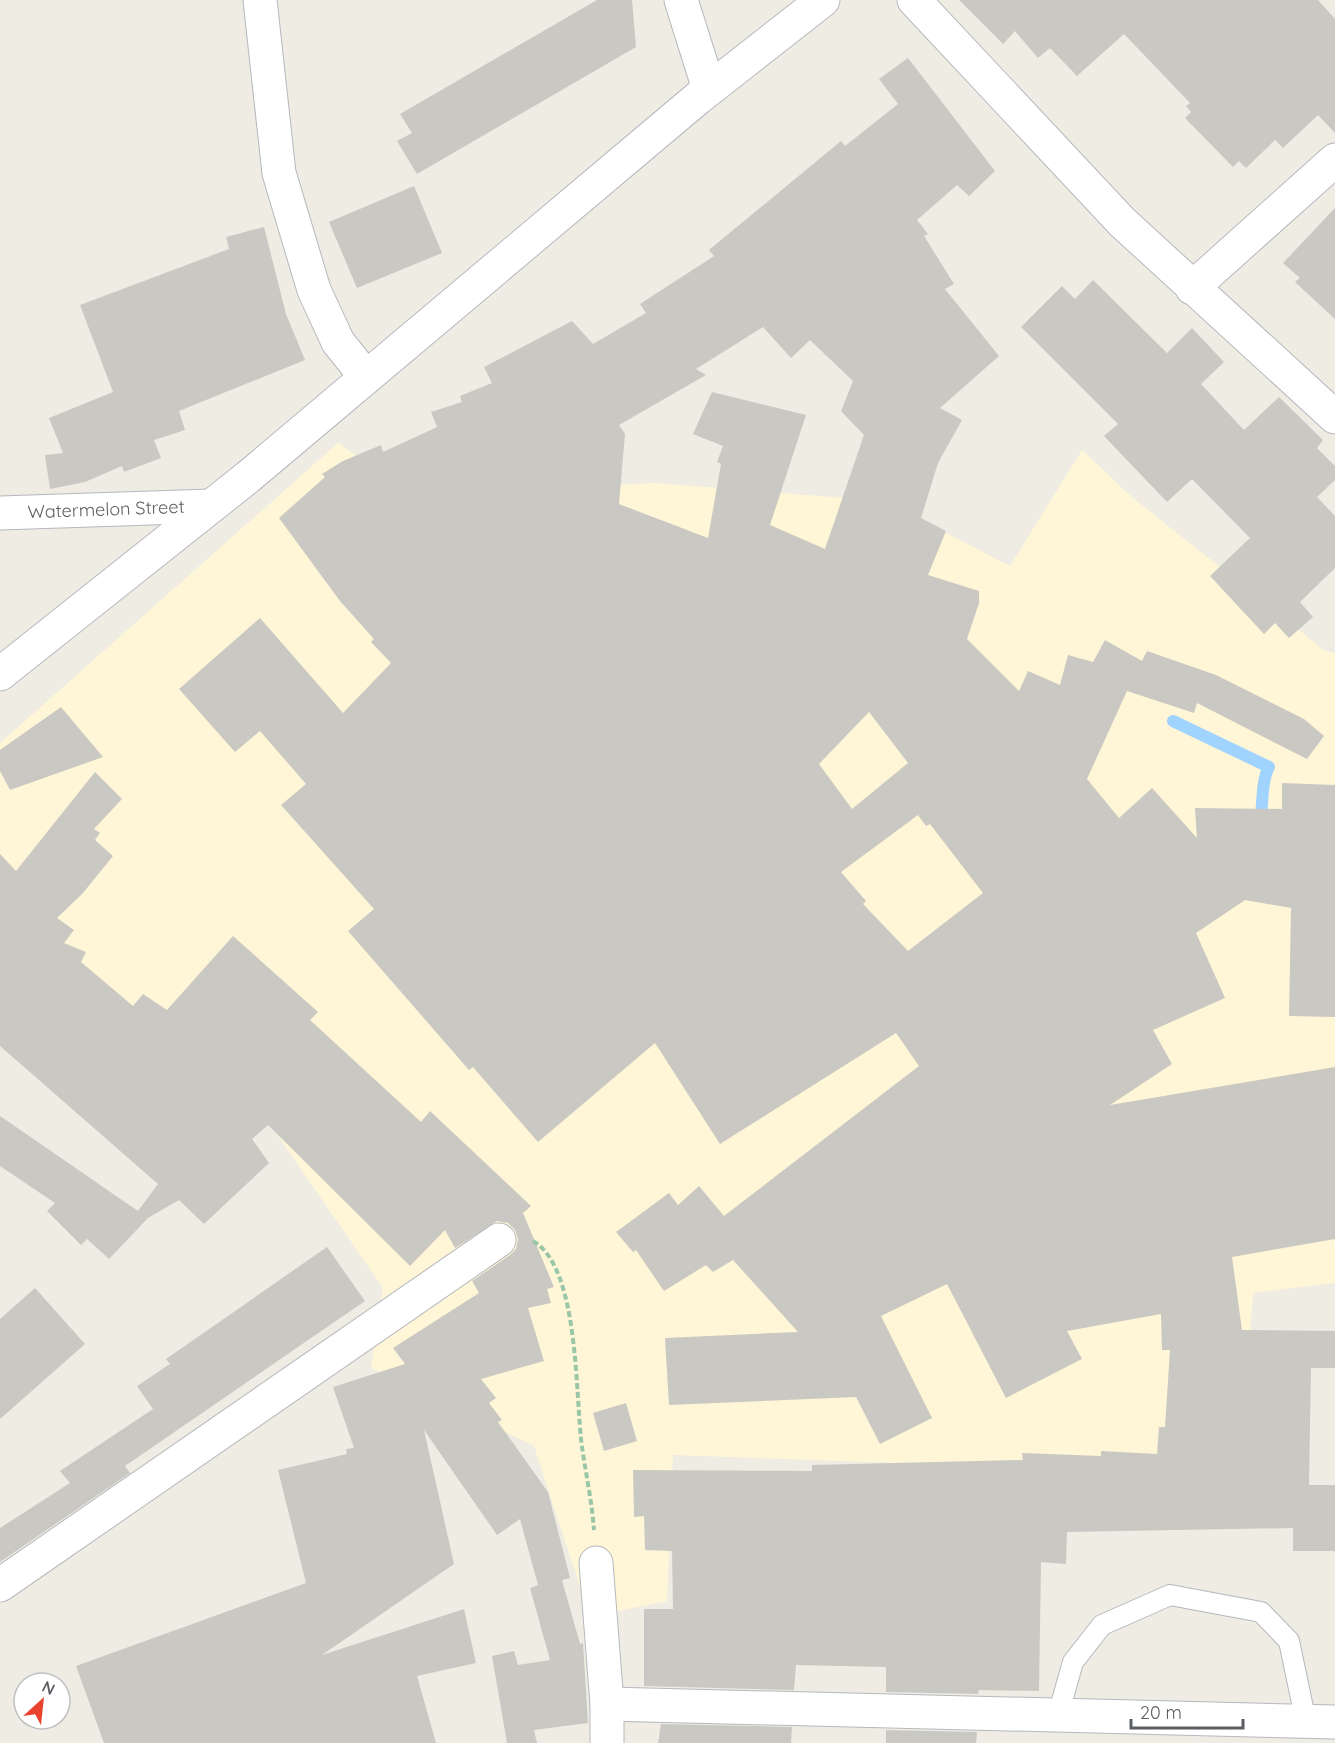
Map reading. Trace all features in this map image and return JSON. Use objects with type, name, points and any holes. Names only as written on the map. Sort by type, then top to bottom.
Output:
[{"type":"street","points":[[260,0],[279,173],[314,290],[338,342],[366,376]]},
{"type":"street","points":[[681,0],[710,89]]},
{"type":"street","points":[[0,675],[211,506],[710,89],[822,0]]},
{"type":"street","points":[[915,0],[1122,222],[1335,417]]},
{"type":"street","points":[[1192,288],[1335,160]]},
{"type":"street","name":"Watermelon Street","points":[[0,513],[211,506]]},
{"type":"street","points":[[0,1585],[499,1240]]},
{"type":"street","points":[[596,1563],[607,1704],[600,1742]]},
{"type":"street","points":[[607,1704],[1321,1722]]},
{"type":"lane","points":[[1058,1715],[1073,1662],[1102,1624],[1170,1595],[1261,1612],[1289,1641],[1321,1722]]},
{"type":"path","points":[[499,1240],[534,1241],[548,1251],[557,1271],[573,1334],[582,1447],[592,1504],[596,1563]]},
{"type":"shaded area","points":[[338,443],[413,495],[654,483],[884,501],[1010,566],[1082,450],[1133,498],[1324,650],[1335,653],[1335,1283],[1253,1293],[1239,1475],[673,1455],[667,1601],[590,1617],[534,1446],[371,1368],[383,1288],[211,1039],[46,969],[0,930],[0,743]]},
{"type":"building","points":[[597,0],[632,0],[636,47],[417,174],[397,141],[412,133],[400,114]]},
{"type":"building","points":[[959,0],[1318,0],[1335,19],[1335,133],[1318,115],[1283,148],[1275,140],[1246,168],[1239,161],[1233,167],[1185,118],[1191,112],[1186,106],[1190,103],[1124,34],[1077,76],[1050,48],[1038,58],[1015,31],[1003,44]]},
{"type":"building","points":[[908,58],[995,171],[969,196],[957,185],[917,220],[928,234],[924,236],[954,284],[945,289],[999,356],[940,408],[962,420],[938,463],[921,518],[946,531],[928,575],[979,591],[979,603],[967,639],[1019,691],[1028,671],[1060,685],[1068,655],[1093,662],[1105,640],[1142,661],[1147,651],[1216,675],[1304,719],[1324,736],[1307,759],[1197,703],[1194,713],[1127,691],[1087,779],[1119,818],[1152,788],[1197,838],[1195,808],[1282,809],[1282,783],[1335,785],[1335,1017],[1289,1016],[1291,908],[1245,900],[1196,933],[1225,998],[1153,1030],[1172,1064],[1110,1105],[1335,1067],[1335,1239],[1232,1257],[1242,1330],[1335,1331],[1335,1368],[1311,1368],[1309,1485],[1335,1485],[1335,1551],[1293,1551],[1293,1528],[1067,1532],[1066,1564],[1041,1562],[1039,1691],[979,1690],[978,1694],[886,1692],[886,1667],[796,1665],[794,1690],[644,1686],[644,1609],[673,1609],[672,1551],[645,1550],[644,1516],[634,1517],[633,1470],[812,1471],[812,1465],[1023,1460],[1022,1453],[1101,1456],[1101,1451],[1157,1454],[1159,1427],[1165,1427],[1170,1350],[1162,1350],[1161,1314],[1067,1331],[1082,1359],[1006,1398],[947,1284],[881,1316],[932,1418],[880,1444],[856,1397],[669,1405],[665,1338],[798,1332],[733,1260],[713,1272],[706,1265],[664,1291],[636,1250],[633,1252],[616,1232],[669,1193],[678,1205],[699,1186],[724,1216],[919,1066],[896,1033],[720,1144],[655,1043],[538,1142],[473,1067],[469,1070],[348,931],[374,909],[281,805],[306,784],[260,731],[235,752],[179,689],[260,618],[343,713],[391,663],[371,642],[374,639],[340,601],[279,518],[325,477],[322,474],[343,461],[381,445],[383,452],[437,427],[431,412],[462,402],[460,396],[492,383],[484,367],[572,321],[593,344],[646,313],[640,304],[714,256],[709,250],[841,141],[845,146],[898,104],[879,79]],"holes":[[[763,327],[791,358],[810,340],[853,381],[841,411],[864,435],[825,549],[770,525],[806,415],[712,392],[693,434],[723,446],[717,462],[721,464],[708,538],[619,504],[625,434],[619,425],[706,375],[696,369]],[[869,712],[908,763],[852,809],[819,764]],[[918,815],[926,826],[930,824],[983,893],[908,951],[863,904],[866,901],[841,872]]]},
{"type":"building","points":[[414,186],[442,253],[357,288],[329,222]]},
{"type":"building","points":[[1335,208],[1335,319],[1295,282],[1300,278],[1283,263]]},
{"type":"building","points":[[264,227],[286,314],[305,360],[179,411],[185,430],[154,440],[161,458],[124,472],[122,466],[85,482],[50,489],[45,455],[63,453],[49,418],[113,392],[80,305],[229,249],[226,237]]},
{"type":"building","points":[[1093,280],[1167,353],[1192,328],[1224,362],[1201,384],[1244,430],[1279,397],[1323,440],[1317,448],[1335,466],[1335,480],[1317,497],[1335,516],[1335,568],[1300,602],[1313,617],[1289,638],[1275,623],[1264,634],[1210,576],[1250,538],[1192,479],[1167,502],[1104,436],[1118,424],[1021,327],[1062,286],[1075,299]]},
{"type":"building","points":[[61,707],[103,757],[10,790],[0,771],[0,750]]},
{"type":"building","points":[[95,772],[122,799],[94,829],[100,833],[95,840],[113,856],[83,893],[57,918],[74,930],[64,943],[86,952],[81,962],[133,1006],[143,994],[167,1010],[233,936],[318,1012],[310,1020],[421,1122],[430,1111],[531,1206],[523,1213],[554,1287],[547,1289],[551,1303],[528,1308],[544,1361],[481,1379],[496,1398],[489,1403],[502,1420],[498,1422],[548,1492],[570,1578],[562,1580],[580,1644],[583,1643],[588,1723],[534,1730],[537,1743],[507,1743],[492,1656],[514,1651],[518,1665],[550,1660],[530,1588],[538,1585],[520,1519],[497,1535],[424,1430],[454,1564],[322,1655],[464,1609],[476,1663],[417,1676],[436,1743],[104,1743],[76,1666],[306,1583],[278,1470],[347,1454],[346,1449],[354,1448],[333,1387],[405,1364],[393,1348],[479,1293],[472,1281],[510,1255],[516,1249],[518,1239],[515,1230],[508,1223],[497,1221],[455,1248],[445,1230],[410,1266],[268,1125],[252,1139],[269,1163],[204,1224],[179,1200],[148,1218],[109,1259],[87,1239],[81,1245],[47,1211],[55,1203],[0,1166],[0,1116],[138,1211],[158,1184],[0,1046],[0,854],[16,871]]},
{"type":"building","points":[[327,1247],[365,1301],[125,1466],[130,1473],[0,1562],[0,1528],[70,1483],[60,1471],[153,1409],[137,1386],[170,1364],[166,1359]]},
{"type":"building","points":[[35,1288],[85,1344],[0,1419],[0,1319]]},
{"type":"building","points":[[626,1403],[637,1441],[604,1451],[593,1413]]},
{"type":"building","points":[[661,1724],[792,1727],[791,1743],[658,1743]]},
{"type":"building","points":[[886,1730],[977,1732],[976,1743],[886,1743]]},
{"type":"waterway","points":[[1173,721],[1269,767],[1263,787],[1260,825]]}]
